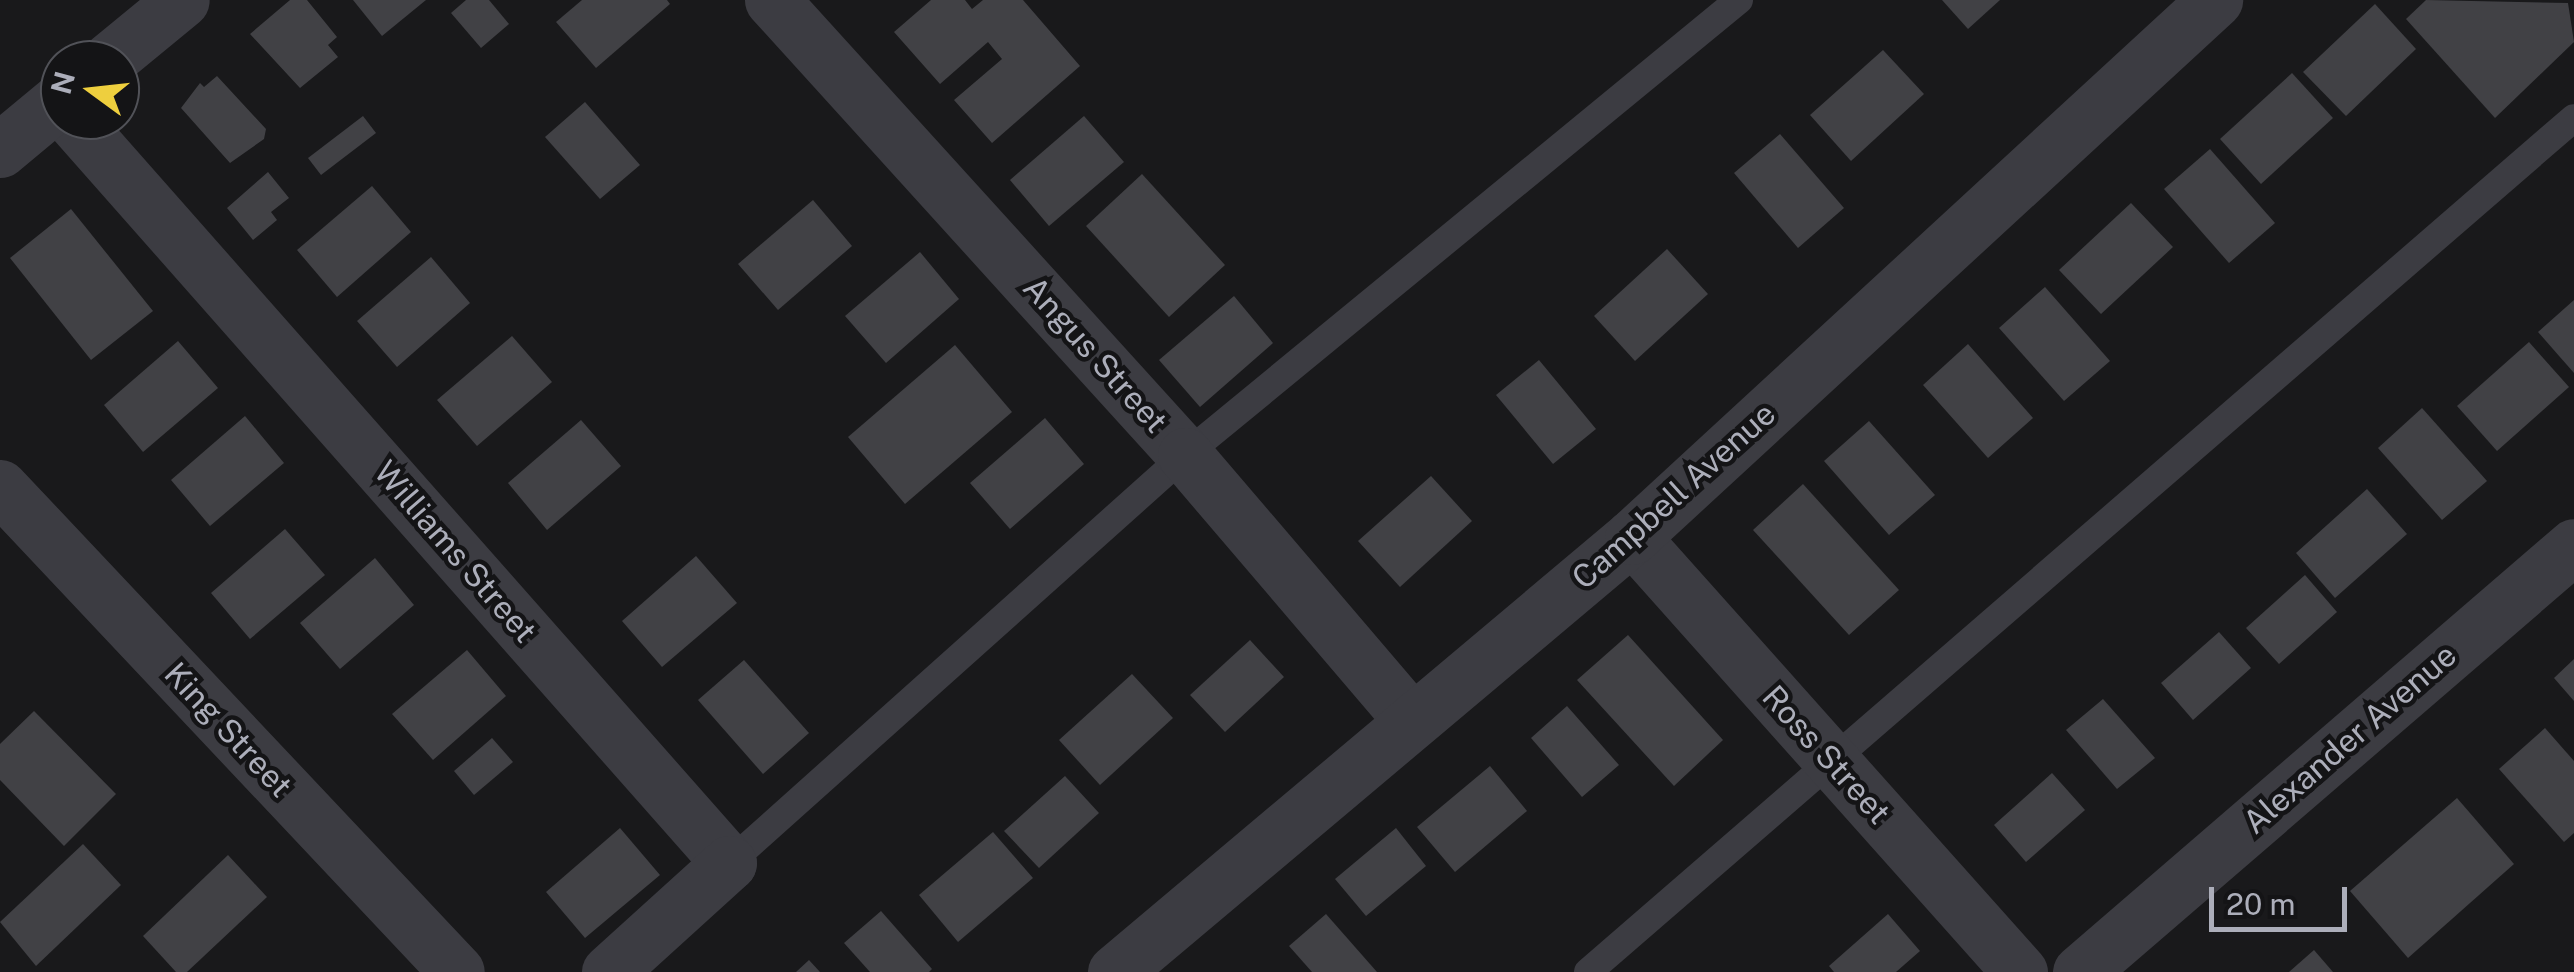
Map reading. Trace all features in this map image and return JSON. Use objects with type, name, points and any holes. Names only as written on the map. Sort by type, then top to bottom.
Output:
[{"type":"street","points":[[133,40],[182,0]]},
{"type":"street","name":"Angus Street","points":[[772,0],[1185,454],[1410,718]]},
{"type":"street","name":"Campbell Avenue","points":[[1115,972],[1410,718],[1632,537],[2216,0]]},
{"type":"street","points":[[0,150],[40,123]]},
{"type":"street","name":"Williams Street","points":[[92,140],[729,863]]},
{"type":"street","name":"King Street","points":[[0,487],[457,972]]},
{"type":"street","name":"Ross Street","points":[[1632,537],[2020,972]]},
{"type":"street","name":"Alexander Avenue","points":[[2080,972],[2574,546]]},
{"type":"street","points":[[609,972],[729,863]]},
{"type":"lane","points":[[729,863],[1185,454],[1738,0]]},
{"type":"lane","points":[[1588,972],[2574,118]]},
{"type":"building","points":[[290,0],[307,0],[337,37],[328,45],[338,57],[300,88],[250,34]]},
{"type":"building","points":[[353,0],[426,0],[382,36]]},
{"type":"building","points":[[466,0],[489,0],[509,24],[481,48],[451,13]]},
{"type":"building","points":[[582,0],[667,0],[670,4],[596,68],[556,22]]},
{"type":"building","points":[[931,0],[965,0],[972,9],[983,0],[1023,0],[1080,66],[992,143],[954,100],[1002,59],[988,42],[940,84],[894,32]]},
{"type":"building","points":[[1942,0],[2000,0],[1968,29]]},
{"type":"building","points":[[2426,0],[2568,3],[2574,42],[2495,118],[2406,19]]},
{"type":"building","points":[[2375,4],[2416,49],[2346,116],[2303,72]]},
{"type":"building","points":[[1883,50],[1924,94],[1851,161],[1810,115]]},
{"type":"building","points":[[2292,73],[2333,118],[2261,184],[2220,139]]},
{"type":"building","points":[[217,76],[266,129],[264,139],[230,163],[181,108],[200,83],[204,87]]},
{"type":"building","points":[[585,102],[640,165],[600,199],[545,137]]},
{"type":"building","points":[[363,116],[376,133],[321,175],[308,158]]},
{"type":"building","points":[[1084,116],[1124,162],[1049,226],[1010,180]]},
{"type":"building","points":[[1780,134],[1844,208],[1798,248],[1734,173]]},
{"type":"building","points":[[2210,149],[2275,223],[2229,263],[2164,189]]},
{"type":"building","points":[[268,172],[289,198],[271,212],[277,220],[253,240],[227,208]]},
{"type":"building","points":[[1142,174],[1225,265],[1169,317],[1086,226]]},
{"type":"building","points":[[372,186],[411,232],[337,297],[297,250]]},
{"type":"building","points":[[813,200],[852,246],[778,310],[738,264]]},
{"type":"building","points":[[2131,203],[2173,247],[2101,314],[2059,270]]},
{"type":"building","points":[[71,209],[153,311],[91,360],[10,258]]},
{"type":"building","points":[[1667,249],[1708,294],[1635,361],[1594,316]]},
{"type":"building","points":[[920,252],[959,299],[886,363],[845,316]]},
{"type":"building","points":[[431,257],[470,303],[397,367],[357,321]]},
{"type":"building","points":[[2045,287],[2110,361],[2064,401],[1999,328]]},
{"type":"building","points":[[1234,296],[1273,343],[1200,407],[1159,360]]},
{"type":"building","points":[[2574,300],[2574,373],[2538,332]]},
{"type":"building","points":[[512,336],[552,382],[477,446],[437,400]]},
{"type":"building","points":[[178,341],[218,388],[143,452],[104,405]]},
{"type":"building","points":[[2529,342],[2569,387],[2497,451],[2457,406]]},
{"type":"building","points":[[1968,344],[2033,418],[1988,458],[1923,385]]},
{"type":"building","points":[[955,345],[1012,412],[905,504],[848,437]]},
{"type":"building","points":[[1539,360],[1596,429],[1553,464],[1496,395]]},
{"type":"building","points":[[2422,408],[2487,481],[2442,520],[2378,448]]},
{"type":"building","points":[[245,416],[284,463],[210,526],[171,480]]},
{"type":"building","points":[[1045,418],[1084,464],[1010,529],[970,483]]},
{"type":"building","points":[[581,420],[621,466],[547,530],[508,483]]},
{"type":"building","points":[[1869,421],[1935,495],[1889,535],[1824,461]]},
{"type":"building","points":[[1431,476],[1472,521],[1400,587],[1358,541]]},
{"type":"building","points":[[1803,484],[1899,590],[1849,635],[1753,530]]},
{"type":"building","points":[[2367,489],[2407,534],[2335,598],[2296,553]]},
{"type":"building","points":[[285,529],[325,575],[250,639],[211,593]]},
{"type":"building","points":[[696,556],[737,603],[662,667],[622,621]]},
{"type":"building","points":[[375,558],[414,605],[340,669],[300,623]]},
{"type":"building","points":[[2305,575],[2337,612],[2279,664],[2246,628]]},
{"type":"building","points":[[2219,632],[2251,668],[2193,720],[2161,683]]},
{"type":"building","points":[[1628,635],[1723,740],[1674,786],[1577,680]]},
{"type":"building","points":[[1250,640],[1284,677],[1225,732],[1190,695]]},
{"type":"building","points":[[467,650],[506,696],[433,760],[392,714]]},
{"type":"building","points":[[2574,659],[2574,701],[2554,678]]},
{"type":"building","points":[[744,660],[809,733],[763,774],[698,700]]},
{"type":"building","points":[[1132,674],[1173,718],[1100,785],[1059,740]]},
{"type":"building","points":[[2103,699],[2155,758],[2117,789],[2066,730]]},
{"type":"building","points":[[1567,706],[1619,765],[1582,797],[1531,738]]},
{"type":"building","points":[[34,711],[116,794],[64,846],[0,780],[0,744]]},
{"type":"building","points":[[2545,728],[2574,761],[2574,833],[2564,842],[2499,769]]},
{"type":"building","points":[[492,738],[513,762],[474,795],[454,771]]},
{"type":"building","points":[[1490,766],[1527,811],[1455,872],[1417,827]]},
{"type":"building","points":[[2052,773],[2085,810],[2026,862],[1994,825]]},
{"type":"building","points":[[1065,776],[1099,813],[1039,868],[1004,831]]},
{"type":"building","points":[[2457,798],[2514,864],[2408,958],[2350,891]]},
{"type":"building","points":[[620,828],[660,875],[585,938],[546,892]]},
{"type":"building","points":[[1396,828],[1426,866],[1366,916],[1335,879]]},
{"type":"building","points":[[993,832],[1033,878],[958,942],[919,895]]},
{"type":"building","points":[[83,844],[121,885],[36,966],[0,922]]},
{"type":"building","points":[[228,855],[267,897],[187,972],[176,972],[143,936]]},
{"type":"building","points":[[881,911],[932,969],[929,972],[870,972],[844,943]]},
{"type":"building","points":[[1326,914],[1377,972],[1312,972],[1289,946]]},
{"type":"building","points":[[1888,914],[1920,951],[1896,972],[1834,972],[1829,966]]},
{"type":"building","points":[[2314,950],[2333,972],[2289,972]]},
{"type":"building","points":[[809,960],[820,972],[796,972]]}]
